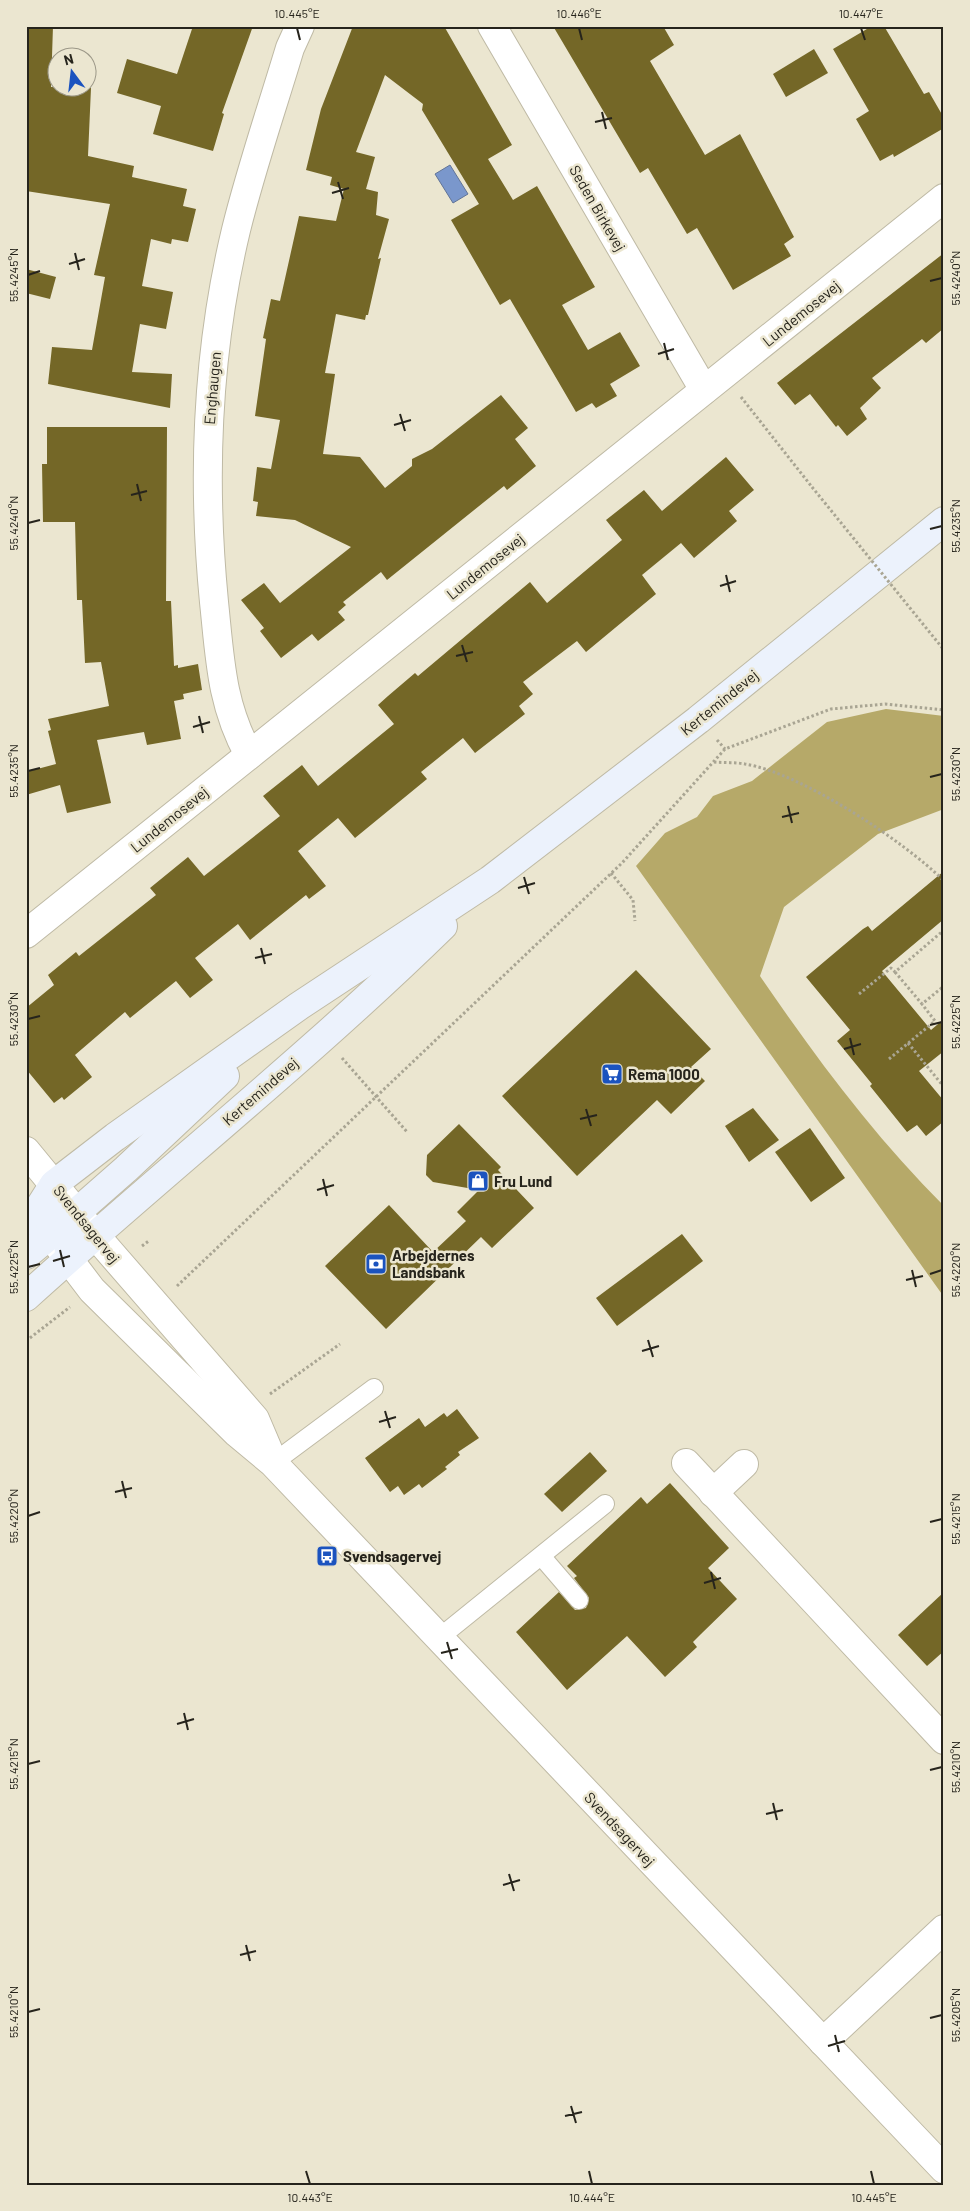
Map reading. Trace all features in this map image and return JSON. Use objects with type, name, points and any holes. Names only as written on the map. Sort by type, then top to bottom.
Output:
[{"type":"main road","name":"Kertemindevej","points":[[54,1184],[115,1137],[299,1006],[490,880],[698,720],[944,520]]},
{"type":"main road","name":"Kertemindevej","points":[[26,1297],[379,989],[490,880]]},
{"type":"main road","points":[[69,1258],[68,1228],[77,1212],[126,1169],[299,1006]]},
{"type":"main road","points":[[26,1255],[34,1218],[54,1184]]},
{"type":"street","name":"Enghaugen","points":[[250,755],[239,737],[227,704],[220,656],[208,539],[208,439],[217,336],[236,230],[290,48],[300,26]]},
{"type":"street","name":"Seden Birkevej","points":[[492,26],[714,382]]},
{"type":"street","name":"Lundemosevej","points":[[26,934],[944,198]]},
{"type":"street","name":"Svendsagervej","points":[[26,1151],[95,1235],[256,1419],[273,1463]]},
{"type":"street","name":"Svendsagervej","points":[[34,1218],[69,1258],[92,1290],[237,1433],[273,1463],[944,2169]]},
{"type":"street","points":[[686,1463],[944,1740]]},
{"type":"street","points":[[713,1493],[744,1464]]},
{"type":"street","points":[[823,2042],[944,1929]]},
{"type":"lane","points":[[273,1463],[374,1388]]},
{"type":"lane","points":[[439,1638],[542,1557],[605,1504]]},
{"type":"lane","points":[[542,1557],[579,1600]]},
{"type":"path","points":[[714,382],[812,487],[944,650]]},
{"type":"path","points":[[156,1306],[622,863],[725,749],[831,709],[885,704],[944,710]]},
{"type":"path","points":[[714,762],[746,764],[796,781],[844,807],[893,840],[944,881]]},
{"type":"path","points":[[611,873],[633,900],[635,921]]},
{"type":"path","points":[[895,972],[944,930]]},
{"type":"path","points":[[859,994],[891,968],[935,1021],[889,1059]]},
{"type":"path","points":[[922,1004],[944,986]]},
{"type":"path","points":[[908,1043],[944,1087]]},
{"type":"path","points":[[344,1061],[408,1133]]},
{"type":"path","points":[[26,1341],[60,1314]]},
{"type":"path","points":[[247,1410],[340,1344]]},
{"type":"shaded area","points":[[886,709],[944,716],[944,809],[878,834],[784,907],[760,976],[847,1096],[894,1152],[944,1206],[944,1297],[636,866],[665,833],[697,817],[713,796],[752,781],[827,722]]},
{"type":"water","points":[[450,165],[468,194],[453,203],[435,174]]},
{"type":"building","points":[[26,26],[53,26],[52,48],[48,48],[48,98],[91,98],[88,156],[134,166],[132,177],[187,189],[183,206],[196,209],[188,242],[172,239],[171,244],[151,239],[142,286],[173,292],[166,329],[140,324],[132,372],[172,374],[170,408],[48,384],[52,347],[92,350],[105,277],[94,275],[110,204],[26,191]]},
{"type":"building","points":[[193,26],[253,26],[222,113],[224,114],[213,151],[153,134],[161,106],[117,93],[127,59],[177,74]]},
{"type":"building","points":[[353,26],[444,26],[512,145],[488,159],[513,200],[537,186],[595,287],[562,305],[588,350],[620,332],[640,366],[610,384],[617,396],[596,408],[592,403],[576,412],[510,299],[500,305],[451,220],[479,204],[422,110],[423,104],[385,75],[356,152],[375,157],[366,189],[378,192],[376,215],[389,219],[378,259],[381,258],[368,315],[366,315],[365,320],[336,314],[325,373],[335,374],[323,454],[360,457],[385,488],[412,466],[412,459],[432,449],[501,395],[528,428],[515,439],[536,466],[507,490],[504,486],[387,580],[381,572],[343,602],[346,605],[338,612],[345,620],[318,641],[312,634],[281,658],[260,631],[264,628],[241,600],[264,583],[280,603],[351,547],[295,520],[256,516],[258,502],[253,501],[257,467],[271,469],[280,420],[255,416],[266,339],[263,338],[271,299],[280,301],[299,216],[336,221],[344,189],[330,185],[332,177],[306,170],[321,109]]},
{"type":"building","points":[[553,26],[663,26],[674,45],[650,61],[705,155],[740,134],[794,237],[784,244],[791,256],[733,290],[697,228],[687,234],[648,168],[640,173]]},
{"type":"building","points":[[872,26],[884,26],[924,94],[929,92],[944,118],[944,128],[894,157],[893,154],[880,161],[856,119],[869,111],[833,49]]},
{"type":"building","points":[[814,49],[828,73],[786,97],[773,74]]},
{"type":"building","points":[[944,253],[944,328],[926,343],[922,339],[872,378],[881,388],[860,408],[867,419],[847,436],[838,425],[836,427],[810,394],[795,405],[777,383]]},
{"type":"building","points":[[26,269],[56,277],[50,299],[26,293]]},
{"type":"building","points":[[47,427],[167,427],[166,601],[171,601],[174,666],[178,665],[178,668],[198,664],[202,690],[183,694],[184,699],[174,701],[181,739],[147,745],[144,732],[97,740],[111,803],[67,813],[60,785],[26,795],[26,772],[56,764],[48,731],[51,730],[48,719],[109,706],[101,662],[85,663],[82,600],[77,600],[75,522],[43,522],[42,464],[47,464]]},
{"type":"building","points":[[726,457],[754,490],[729,511],[737,521],[694,558],[681,543],[642,575],[656,594],[586,652],[577,641],[523,682],[533,694],[519,706],[525,714],[475,753],[463,738],[421,772],[427,779],[355,838],[338,818],[298,851],[326,886],[309,899],[306,895],[250,940],[238,924],[195,958],[213,980],[190,998],[176,981],[130,1018],[125,1012],[75,1055],[92,1077],[64,1100],[62,1097],[54,1103],[26,1069],[26,1008],[54,985],[48,975],[76,952],[79,956],[156,895],[150,888],[188,857],[204,876],[280,816],[263,796],[302,765],[318,786],[394,724],[378,705],[415,673],[418,676],[530,582],[547,603],[622,540],[606,520],[644,490],[662,511]]},
{"type":"building","points":[[944,871],[944,919],[882,971],[931,1030],[944,1019],[944,1051],[919,1071],[944,1101],[944,1121],[926,1136],[917,1125],[907,1132],[870,1086],[872,1084],[837,1041],[850,1030],[806,977],[863,929],[868,926],[872,931]]},
{"type":"building","name":"Rema 1000","points":[[636,970],[711,1049],[691,1067],[705,1081],[671,1114],[657,1100],[577,1176],[502,1096]]},
{"type":"building","points":[[753,1108],[779,1140],[749,1162],[725,1126]]},
{"type":"building","points":[[459,1124],[501,1167],[498,1170],[534,1208],[492,1248],[481,1237],[386,1329],[325,1266],[389,1205],[433,1252],[466,1221],[457,1212],[479,1190],[433,1182],[426,1175],[427,1155]]},
{"type":"building","points":[[810,1128],[845,1178],[811,1202],[775,1152]]},
{"type":"building","points":[[682,1234],[703,1261],[617,1326],[596,1298]]},
{"type":"building","points":[[457,1409],[479,1438],[458,1452],[460,1455],[445,1467],[447,1469],[422,1488],[419,1484],[404,1495],[398,1486],[390,1492],[365,1458],[419,1418],[425,1427],[444,1413],[447,1417]]},
{"type":"building","points":[[590,1452],[607,1471],[562,1512],[544,1494]]},
{"type":"building","points":[[670,1483],[729,1548],[708,1568],[737,1599],[693,1642],[697,1647],[665,1677],[627,1636],[567,1690],[516,1632],[559,1592],[575,1610],[586,1608],[589,1598],[574,1578],[577,1576],[567,1566],[641,1497],[647,1504]]},
{"type":"building","points":[[944,1592],[944,1651],[927,1666],[898,1635]]},
{"type":"place","name":"Rema 1000","points":[[612,1074]]},
{"type":"place","name":"Fru Lund","points":[[478,1181]]},
{"type":"place","name":"Arbejdernes Landsbank","points":[[376,1264]]},
{"type":"place","name":"Svendsagervej","points":[[327,1556]]}]
